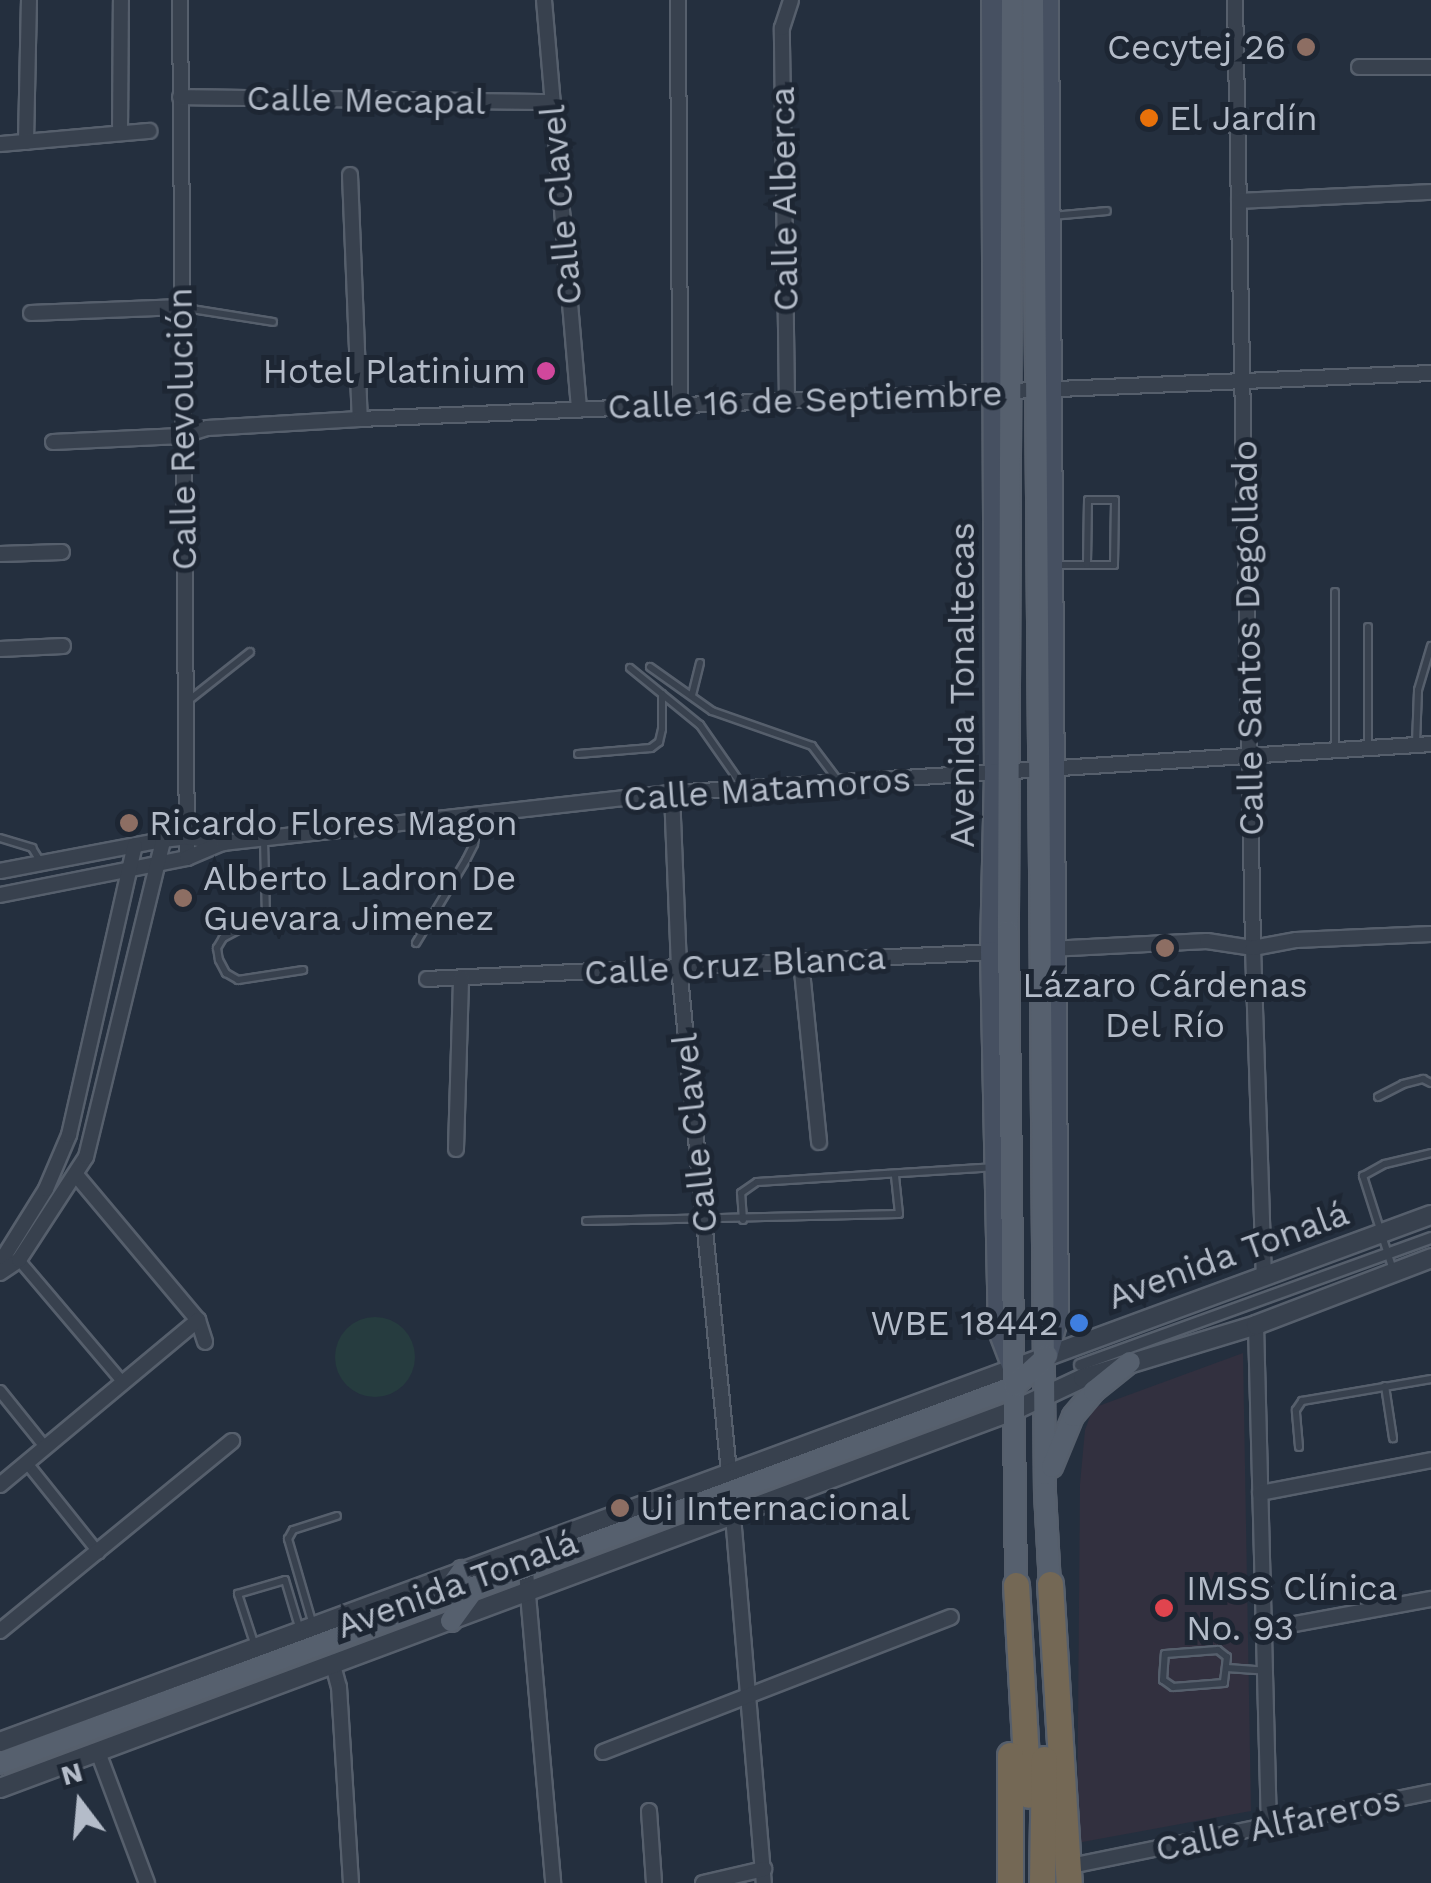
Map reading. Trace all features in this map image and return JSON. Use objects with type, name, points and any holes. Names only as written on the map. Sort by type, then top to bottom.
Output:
[{"type":"highway","points":[[1050,1584],[1067,1875]]},
{"type":"highway","points":[[1042,1883],[1050,1584]]},
{"type":"highway","points":[[1010,1883],[1010,1706],[1016,1585]]},
{"type":"highway","points":[[1016,1585],[1030,1883]]},
{"type":"main road","name":"Avenida Tonaltecas","points":[[992,0],[1002,392],[996,1167],[999,1331],[1014,1377]]},
{"type":"main road","name":"Avenida Tonaltecas","points":[[1002,392],[1012,0]]},
{"type":"main road","points":[[1033,0],[1048,949],[1045,1493],[1050,1584]]},
{"type":"main road","points":[[1046,769],[1052,564],[1042,390],[1051,216],[1048,0]]},
{"type":"main road","name":"Avenida Tonaltecas","points":[[1000,952],[1015,1410],[1016,1585]]},
{"type":"main road","name":"Avenida Tonalá","points":[[0,1763],[441,1600],[469,1579],[1014,1377],[1047,1356]]},
{"type":"main road","points":[[1045,1493],[1056,1450],[1073,1416],[1094,1391],[1130,1362]]},
{"type":"main road","points":[[1014,1377],[1047,1398]]},
{"type":"main road","points":[[452,1621],[469,1579]]},
{"type":"street","points":[[26,142],[29,0]]},
{"type":"street","points":[[120,133],[121,0]]},
{"type":"street","name":"Calle Revolución","points":[[180,0],[186,858]]},
{"type":"street","name":"Calle Clavel","points":[[544,0],[578,410]]},
{"type":"street","points":[[678,0],[680,405]]},
{"type":"street","name":"Calle Alberca","points":[[787,400],[782,28],[791,0]]},
{"type":"street","name":"Calle Santos Degollado","points":[[1235,0],[1253,948],[1264,1276]]},
{"type":"street","points":[[1359,67],[1431,67]]},
{"type":"street","name":"Calle Mecapal","points":[[180,96],[552,102]]},
{"type":"street","points":[[0,144],[149,131]]},
{"type":"street","points":[[350,175],[360,419]]},
{"type":"street","points":[[1239,201],[1431,192]]},
{"type":"street","points":[[32,314],[180,308]]},
{"type":"street","name":"Calle 16 de Septiembre","points":[[53,442],[181,436],[207,428],[360,419],[1431,373]]},
{"type":"street","points":[[0,554],[62,552]]},
{"type":"street","points":[[0,650],[64,646]]},
{"type":"street","name":"Calle Matamoros","points":[[0,896],[186,858],[224,843],[672,793],[1424,744]]},
{"type":"street","name":"Calle Clavel","points":[[672,793],[679,967],[729,1472]]},
{"type":"street","name":"Calle Matamoros","points":[[0,871],[163,840],[188,837],[224,843]]},
{"type":"street","points":[[0,1273],[19,1260],[86,1157],[163,840]]},
{"type":"street","points":[[124,1384],[19,1260],[1,1255],[62,1157],[135,845]]},
{"type":"street","points":[[1048,949],[1207,941],[1253,948],[1296,940],[1431,934]]},
{"type":"street","name":"Calle Cruz Blanca","points":[[427,979],[1000,952]]},
{"type":"street","points":[[801,961],[819,1142]]},
{"type":"street","points":[[456,1150],[461,978]]},
{"type":"street","points":[[76,1176],[198,1320],[205,1342]]},
{"type":"street","name":"Avenida Tonalá","points":[[1047,1356],[1431,1215]]},
{"type":"street","points":[[1080,1365],[1390,1262],[1431,1238]]},
{"type":"street","name":"Avenida Tonalá","points":[[0,1788],[1047,1398],[1082,1378],[1256,1325],[1390,1262],[1431,1258]]},
{"type":"street","points":[[0,1485],[198,1320]]},
{"type":"street","points":[[1256,1325],[1267,1629],[1268,1827]]},
{"type":"street","name":"Avenida Tonalá","points":[[525,1559],[729,1472],[1014,1377]]},
{"type":"street","points":[[0,1391],[46,1448]]},
{"type":"street","points":[[0,1630],[232,1442]]},
{"type":"street","points":[[1260,1493],[1431,1460]]},
{"type":"street","points":[[26,1462],[99,1552]]},
{"type":"street","points":[[702,1883],[764,1876],[733,1516]]},
{"type":"street","points":[[525,1559],[553,1883]]},
{"type":"street","name":"Avenida Tonalá","points":[[0,1742],[307,1629],[469,1579]]},
{"type":"street","points":[[1267,1629],[1431,1599]]},
{"type":"street","points":[[603,1752],[951,1618]]},
{"type":"street","points":[[332,1665],[338,1687],[351,1883]]},
{"type":"street","points":[[98,1752],[147,1883]]},
{"type":"street","name":"Calle Alfareros","points":[[1067,1875],[1431,1792]]},
{"type":"street","points":[[649,1811],[654,1883]]},
{"type":"lane","points":[[1051,216],[1107,211]]},
{"type":"lane","points":[[180,308],[272,322]]},
{"type":"lane","points":[[1052,564],[1088,565],[1114,565],[1116,500],[1088,500],[1088,565]]},
{"type":"lane","points":[[1335,592],[1335,749]]},
{"type":"lane","points":[[1368,627],[1368,747]]},
{"type":"lane","points":[[1424,744],[1418,690],[1431,646]]},
{"type":"lane","points":[[186,703],[250,652]]},
{"type":"lane","points":[[692,695],[700,663]]},
{"type":"lane","points":[[650,667],[746,726],[812,746],[838,780]]},
{"type":"lane","points":[[630,668],[716,742],[744,788]]},
{"type":"lane","points":[[578,754],[652,748],[659,742],[662,728],[662,694]]},
{"type":"lane","points":[[416,943],[474,844],[478,815]]},
{"type":"lane","points":[[0,838],[32,848],[42,864]]},
{"type":"lane","points":[[264,838],[266,916],[223,938],[217,948],[219,960],[226,973],[238,980],[304,970]]},
{"type":"lane","points":[[1378,1096],[1423,1079],[1431,1083]]},
{"type":"lane","points":[[1390,1262],[1363,1176],[1386,1164],[1431,1153]]},
{"type":"lane","points":[[743,1220],[741,1193],[757,1182],[996,1167]]},
{"type":"lane","points":[[586,1222],[704,1222],[898,1214],[895,1175]]},
{"type":"lane","points":[[1299,1447],[1297,1404],[1431,1379]]},
{"type":"lane","points":[[1385,1386],[1393,1438]]},
{"type":"lane","points":[[307,1629],[288,1538],[293,1530],[336,1516]]},
{"type":"lane","points":[[256,1648],[238,1594],[284,1580],[307,1629]]},
{"type":"lane","points":[[1218,1650],[1226,1657],[1227,1668],[1226,1678],[1217,1686],[1174,1688],[1163,1680],[1162,1660],[1171,1652],[1218,1650]]},
{"type":"lane","points":[[1227,1668],[1267,1672]]},
{"type":"shaded area","name":"IMSS Clínica No. 93","points":[[1243,1353],[1251,1811],[1077,1843],[1080,1484],[1085,1430],[1093,1408]]},
{"type":"green space","points":[[375,1317],[390,1320],[403,1329],[412,1342],[412,1372],[403,1385],[390,1394],[375,1397],[360,1394],[347,1385],[338,1372],[335,1357],[338,1342],[347,1329],[360,1320]]},
{"type":"place","name":"Cecytej 26","points":[[1306,47]]},
{"type":"place","name":"El Jardín","points":[[1149,118]]},
{"type":"place","name":"Hotel Platinium","points":[[546,371]]},
{"type":"place","name":"Ricardo Flores Magon","points":[[129,823]]},
{"type":"place","name":"Alberto Ladron De Guevara Jimenez","points":[[183,898]]},
{"type":"place","name":"Lázaro Cárdenas Del Río","points":[[1165,948]]},
{"type":"place","name":"WBE 18442","points":[[1079,1323]]},
{"type":"place","name":"Ui Internacional","points":[[620,1508]]},
{"type":"place","name":"IMSS Clínica No. 93","points":[[1164,1608]]}]
